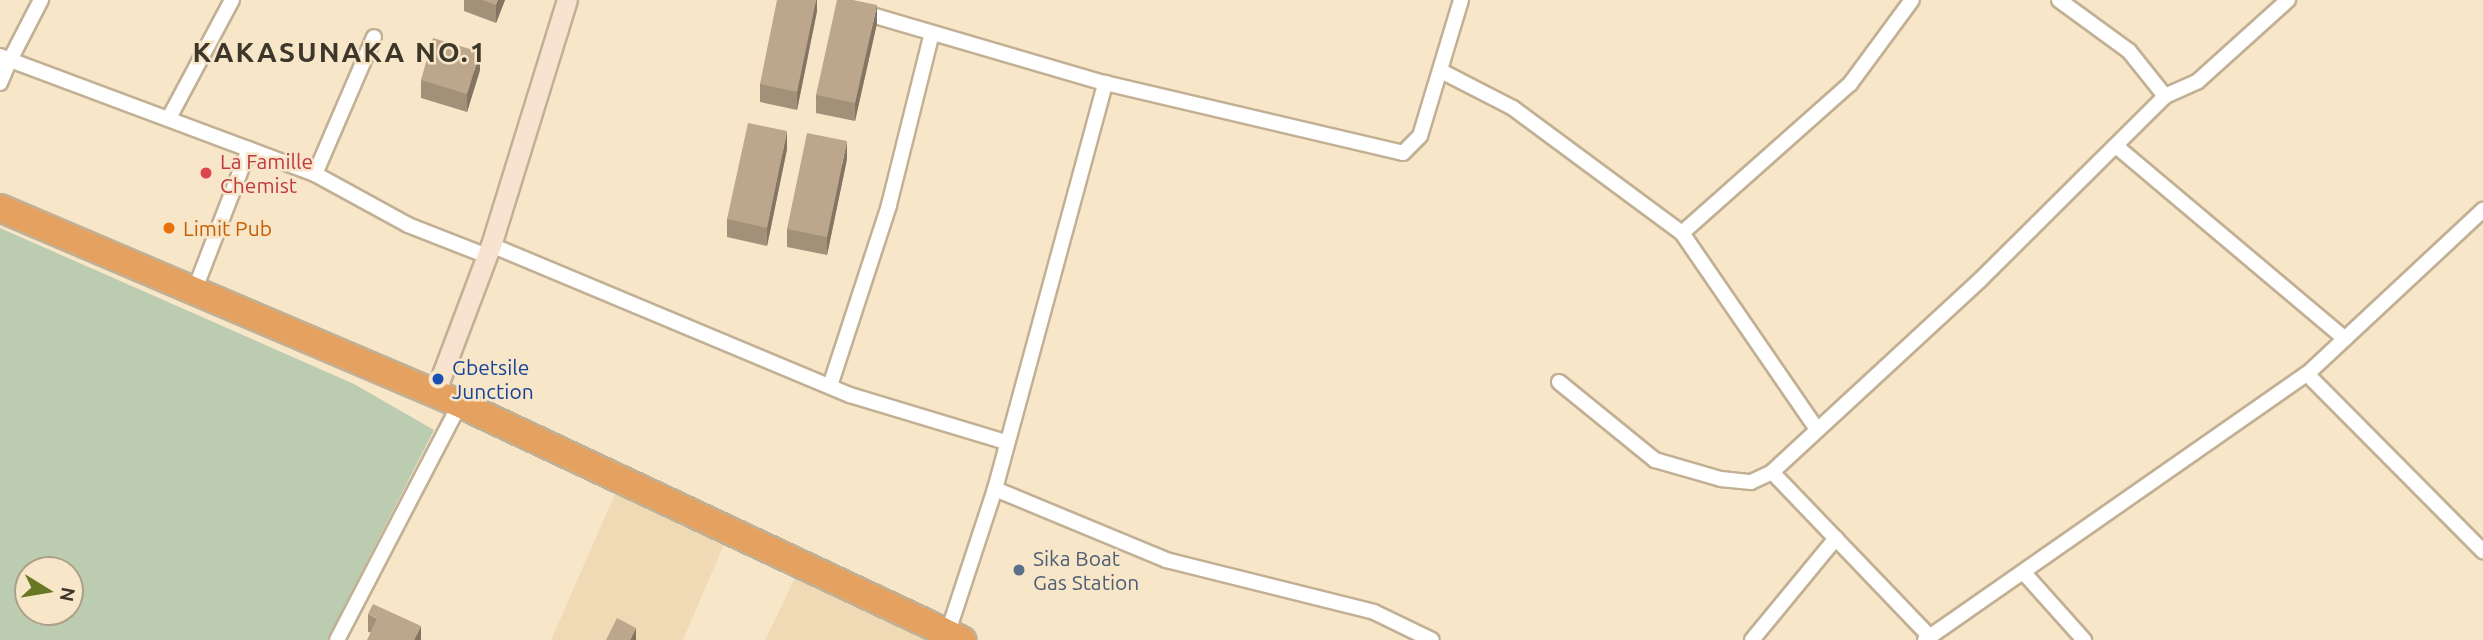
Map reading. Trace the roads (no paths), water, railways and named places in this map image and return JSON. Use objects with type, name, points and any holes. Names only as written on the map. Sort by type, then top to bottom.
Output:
[{"type":"highway","points":[[0,208],[460,404],[955,636]]},
{"type":"street","points":[[0,83],[5,58],[41,0]]},
{"type":"street","points":[[169,118],[232,0]]},
{"type":"street","points":[[435,393],[489,250],[567,0]]},
{"type":"street","points":[[1682,233],[1850,84],[1912,0]]},
{"type":"street","points":[[2059,0],[2129,51],[2165,96]]},
{"type":"street","points":[[1559,382],[1655,460],[1721,479],[1751,482],[1772,472],[2116,146],[2165,96],[2198,80],[2288,0]]},
{"type":"street","points":[[847,7],[1105,83],[1403,153],[1420,136],[1443,72],[1457,1]]},
{"type":"street","points":[[830,386],[888,205],[932,33]]},
{"type":"street","points":[[315,174],[374,37]]},
{"type":"street","points":[[5,58],[315,174],[408,225],[489,250],[830,386],[1006,442]]},
{"type":"street","points":[[1443,72],[1513,108],[1682,233],[1816,428]]},
{"type":"street","points":[[955,636],[1105,83]]},
{"type":"street","points":[[2116,146],[2346,338]]},
{"type":"street","points":[[195,289],[249,149]]},
{"type":"street","points":[[1772,472],[1927,638],[2025,574],[2307,374],[2483,210]]},
{"type":"street","points":[[2307,374],[2483,551]]},
{"type":"street","points":[[337,640],[460,404]]},
{"type":"street","points":[[995,489],[1166,560],[1348,604],[1432,640]]},
{"type":"street","points":[[1752,640],[1836,538]]},
{"type":"street","points":[[2025,574],[2084,640]]},
{"type":"place","name":"La Famille Chemist","points":[[206,173]]},
{"type":"place","name":"Limit Pub","points":[[169,228]]},
{"type":"place","name":"Gbetsile Junction","points":[[438,379]]},
{"type":"place","name":"Sika Boat Gas Station","points":[[1019,570]]},
{"type":"district","name":"KAKASUNAKA NO.1","points":[[340,52]]}]
